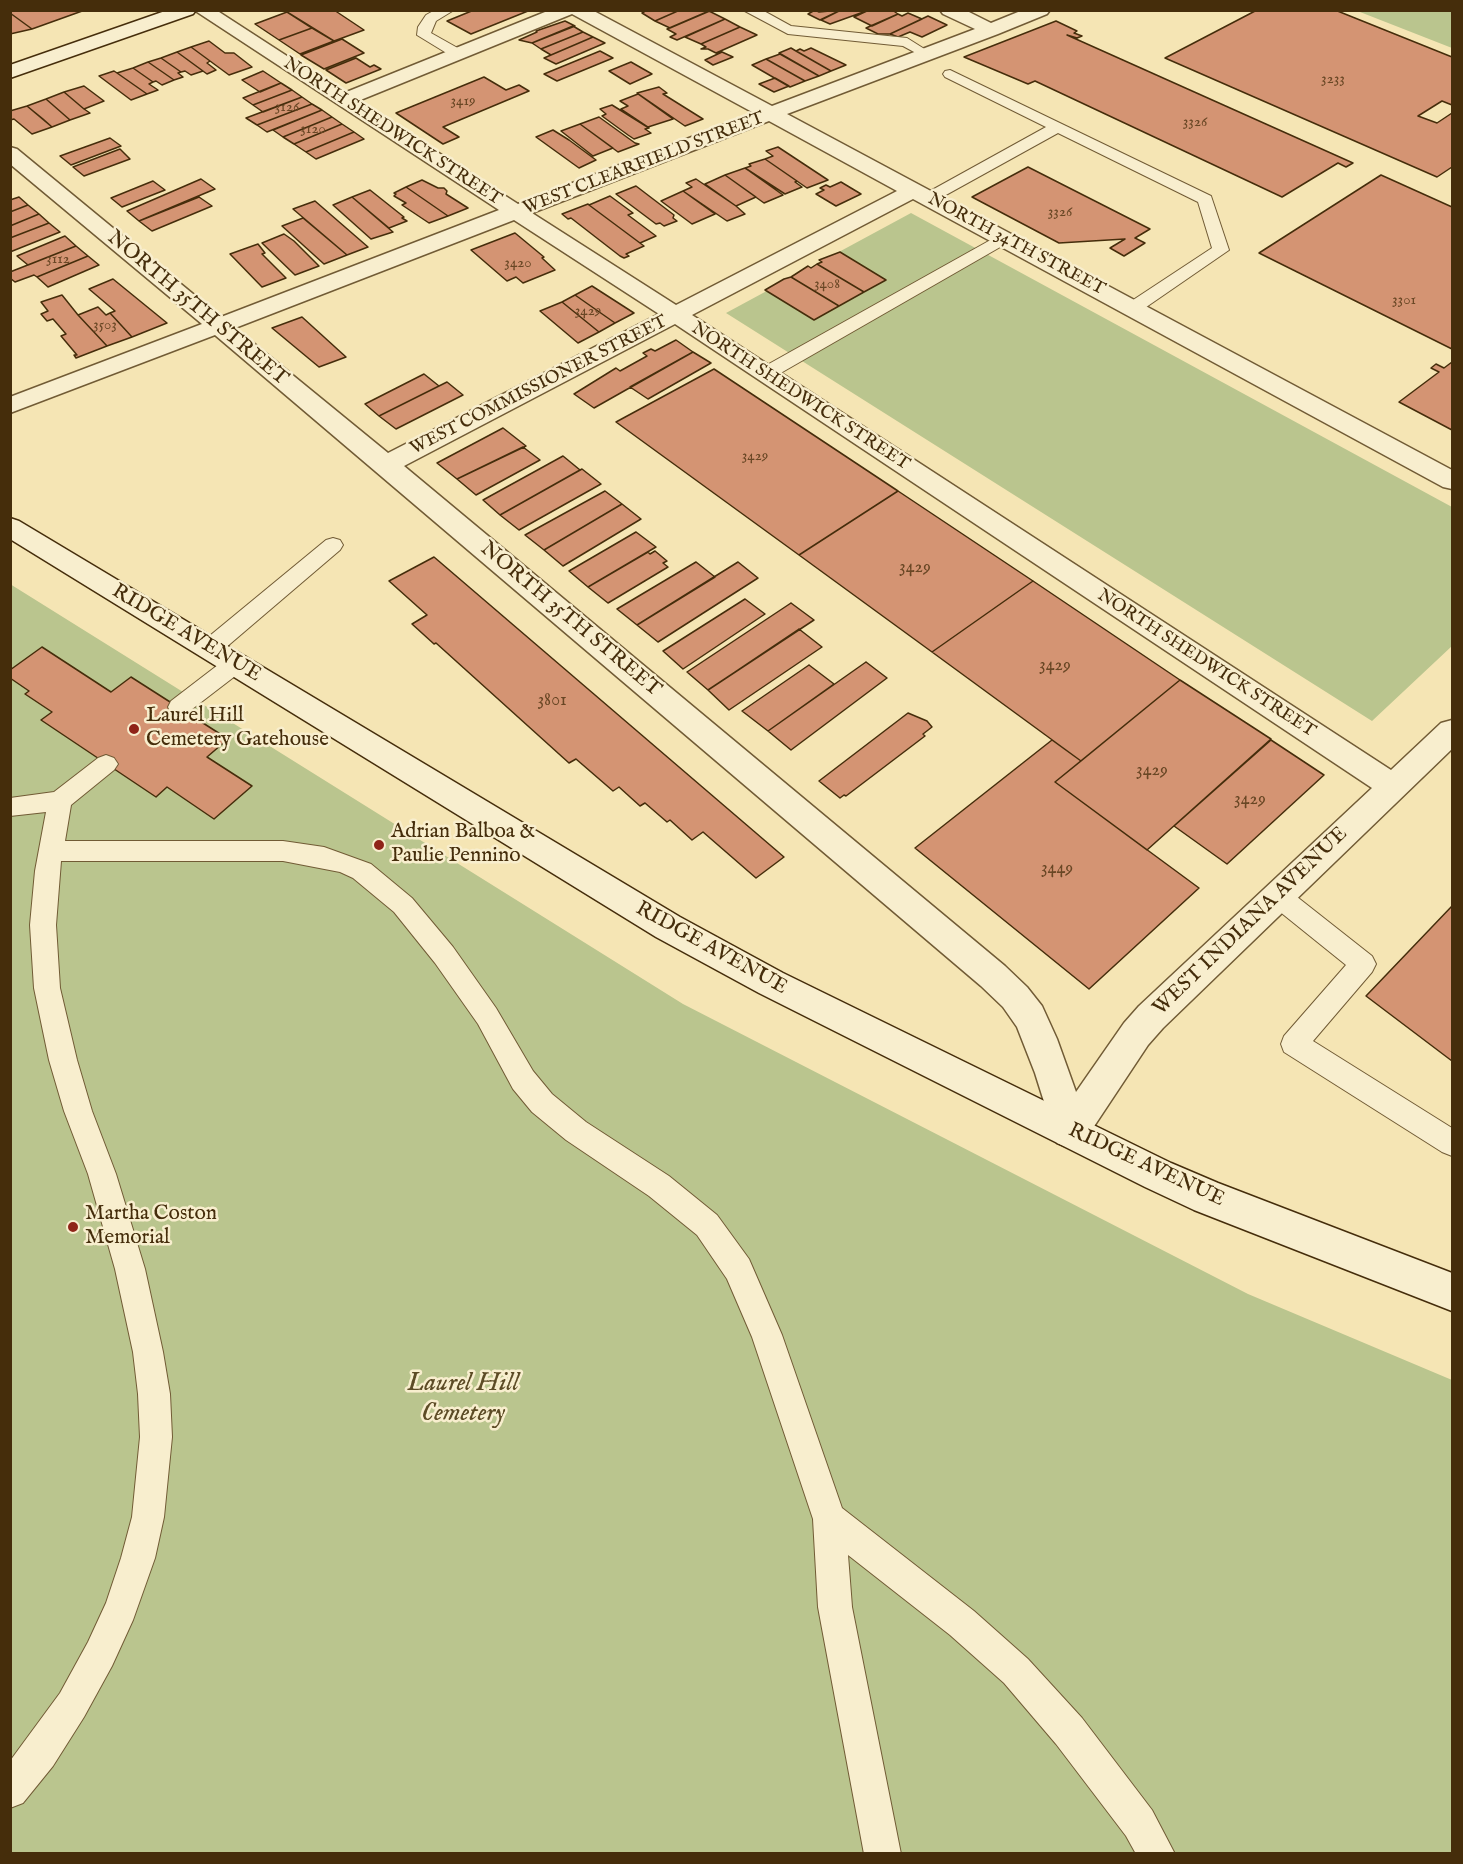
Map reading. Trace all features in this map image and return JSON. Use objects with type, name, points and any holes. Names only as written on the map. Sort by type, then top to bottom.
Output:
[{"type":"street","points":[[10,72],[186,10]]},
{"type":"street","name":"NORTH SHEDWICK STREET","points":[[203,10],[676,315],[1394,787]]},
{"type":"street","points":[[343,100],[567,10]]},
{"type":"street","name":"NORTH 34TH STREET","points":[[578,10],[1452,481]]},
{"type":"street","points":[[949,10],[992,30]]},
{"type":"street","name":"WEST CLEARFIELD STREET","points":[[10,406],[518,213],[1041,10]]},
{"type":"street","name":"NORTH 35TH STREET","points":[[10,153],[386,465],[993,976],[1015,997],[1030,1017],[1053,1073],[1070,1131]]},
{"type":"street","name":"WEST COMMISSIONER STREET","points":[[386,465],[676,315],[922,194]]},
{"type":"street","name":"RIDGE AVENUE","points":[[10,527],[718,955],[837,1017],[1207,1197],[1452,1292]]},
{"type":"street","name":"WEST INDIANA AVENUE","points":[[1070,1131],[1136,1034],[1452,731]]},
{"type":"lane","points":[[447,10],[431,18],[425,27],[424,35],[458,54]]},
{"type":"lane","points":[[750,10],[788,30],[907,42],[927,55]]},
{"type":"lane","points":[[950,74],[1205,199],[1221,250],[1133,308]]},
{"type":"lane","points":[[922,194],[1058,127]]},
{"type":"lane","points":[[765,374],[1003,238]]},
{"type":"lane","points":[[179,707],[222,656],[333,545]]},
{"type":"lane","points":[[10,807],[60,801],[106,764]]},
{"type":"lane","points":[[10,1790],[40,1753],[72,1705],[100,1654],[121,1608],[138,1558],[148,1518],[156,1437],[154,1395],[148,1352],[130,1269],[102,1174],[78,1111],[63,1060],[47,988],[43,926],[47,871],[60,801]]},
{"type":"lane","points":[[51,851],[302,853],[347,864],[362,871],[384,888],[423,928],[466,984],[523,1080],[542,1103],[576,1131],[686,1206],[707,1225],[738,1269],[767,1335],[829,1519],[835,1607],[883,1854]]},
{"type":"lane","points":[[1278,896],[1363,964],[1294,1044],[1452,1143]]},
{"type":"lane","points":[[829,1519],[962,1623],[1016,1671],[1075,1740],[1139,1823],[1157,1854]]},
{"type":"green space","points":[[1357,11],[1452,11],[1452,48],[1360,12]]},
{"type":"green space","points":[[911,213],[1452,507],[1452,646],[1372,721],[726,313]]},
{"type":"green space","name":"Laurel Hill Cemetery","points":[[10,584],[683,1004],[1248,1294],[1452,1380],[1452,1853],[11,1853]]},
{"type":"building","points":[[11,10],[85,10],[32,29],[10,13]]},
{"type":"building","points":[[334,10],[364,30],[334,41],[287,12]]},
{"type":"building","points":[[474,10],[528,11],[471,34],[447,21]]},
{"type":"building","points":[[647,10],[680,10],[655,21],[642,13]]},
{"type":"building","points":[[680,10],[712,10],[670,28],[655,21]]},
{"type":"building","points":[[815,10],[819,12],[841,10],[820,20],[808,14]]},
{"type":"building","points":[[841,10],[869,10],[830,24],[821,20]]},
{"type":"building","points":[[869,10],[899,10],[895,12],[898,14],[872,26],[854,17]]},
{"type":"building","points":[[1257,10],[1335,10],[1452,57],[1452,105],[1442,101],[1418,116],[1437,123],[1452,113],[1452,167],[1437,177],[1165,58]]},
{"type":"building","points":[[709,11],[725,19],[677,40],[670,37],[676,34],[667,29]]},
{"type":"building","points":[[287,12],[312,28],[279,40],[255,24]]},
{"type":"building","points":[[10,13],[32,29],[10,34]]},
{"type":"building","points":[[908,13],[922,19],[890,34],[878,34],[866,28],[898,14],[902,16]]},
{"type":"building","points":[[928,16],[947,25],[922,37],[910,32],[898,37],[890,34]]},
{"type":"building","points":[[725,19],[740,27],[701,44],[685,37]]},
{"type":"building","points":[[565,21],[575,26],[532,43],[519,40],[536,31]]},
{"type":"building","points":[[1056,21],[1077,31],[1074,33],[1082,36],[1077,38],[1067,35],[1353,163],[1346,167],[1338,163],[1282,197],[1035,81],[1028,84],[964,57]]},
{"type":"building","points":[[573,26],[583,32],[541,49],[532,43]]},
{"type":"building","points":[[740,27],[757,35],[716,53],[708,49],[701,49],[706,47],[701,44]]},
{"type":"building","points":[[312,28],[334,41],[300,54],[279,40]]},
{"type":"building","points":[[583,32],[593,37],[551,55],[541,49]]},
{"type":"building","points":[[593,37],[605,43],[556,64],[544,58]]},
{"type":"building","points":[[342,39],[364,53],[324,69],[301,55]]},
{"type":"building","points":[[209,41],[225,53],[234,53],[252,67],[229,75],[191,47]]},
{"type":"building","points":[[191,47],[210,61],[207,63],[216,70],[207,74],[177,52]]},
{"type":"building","points":[[791,48],[831,71],[819,76],[779,53]]},
{"type":"building","points":[[811,48],[846,65],[831,71],[796,51]]},
{"type":"building","points":[[600,51],[613,58],[557,81],[544,74]]},
{"type":"building","points":[[177,52],[203,71],[191,75],[185,71],[181,72],[161,58]]},
{"type":"building","points":[[722,52],[733,57],[713,65],[705,60]]},
{"type":"building","points":[[780,54],[819,76],[805,81],[766,59]]},
{"type":"building","points":[[161,58],[181,72],[178,73],[183,77],[174,80],[148,62]]},
{"type":"building","points":[[356,58],[370,67],[374,65],[381,69],[346,83],[326,70]]},
{"type":"building","points":[[766,59],[805,81],[790,87],[752,65]]},
{"type":"building","points":[[148,62],[174,80],[162,85],[156,81],[153,82],[133,68]]},
{"type":"building","points":[[631,62],[652,74],[630,84],[609,71]]},
{"type":"building","points":[[133,68],[153,82],[149,84],[158,90],[147,94],[117,73]]},
{"type":"building","points":[[114,71],[147,94],[131,100],[99,76]]},
{"type":"building","points":[[263,71],[281,83],[260,92],[242,80]]},
{"type":"building","points":[[484,77],[506,90],[519,85],[529,91],[443,127],[459,137],[443,144],[396,113]]},
{"type":"building","points":[[775,78],[789,86],[774,92],[759,84]]},
{"type":"building","points":[[281,83],[292,90],[253,105],[243,98]]},
{"type":"building","points":[[84,86],[104,101],[84,109],[64,92]]},
{"type":"building","points":[[659,87],[667,93],[663,94],[703,119],[685,126],[637,93]]},
{"type":"building","points":[[292,90],[302,97],[263,112],[253,105]]},
{"type":"building","points":[[64,92],[90,113],[70,120],[46,99]]},
{"type":"building","points":[[638,94],[673,119],[648,127],[621,109],[628,106],[620,101]]},
{"type":"building","points":[[302,97],[312,104],[257,125],[246,118]]},
{"type":"building","points":[[46,99],[70,120],[52,127],[27,106]]},
{"type":"building","points":[[312,104],[322,110],[267,132],[257,125]]},
{"type":"building","points":[[612,105],[649,128],[645,129],[651,133],[634,139],[628,135],[602,116],[606,114],[600,109]]},
{"type":"building","points":[[27,106],[52,127],[32,134],[14,119],[10,120],[10,111]]},
{"type":"building","points":[[322,110],[332,117],[283,137],[273,130]]},
{"type":"building","points":[[332,117],[342,124],[294,144],[283,137]]},
{"type":"building","points":[[599,117],[639,144],[618,152],[580,124]]},
{"type":"building","points":[[342,124],[354,132],[306,152],[294,144]]},
{"type":"building","points":[[580,124],[613,148],[593,156],[561,131]]},
{"type":"building","points":[[553,130],[596,160],[579,168],[536,137]]},
{"type":"building","points":[[354,132],[364,139],[316,159],[306,152]]},
{"type":"building","points":[[110,138],[121,146],[71,165],[60,156]]},
{"type":"building","points":[[778,147],[828,180],[807,188],[765,159],[773,156],[766,151]]},
{"type":"building","points":[[120,149],[130,159],[84,176],[73,167]]},
{"type":"building","points":[[765,159],[802,187],[785,194],[745,168],[751,166],[749,164]]},
{"type":"building","points":[[1028,167],[1150,229],[1135,238],[1145,243],[1124,256],[1110,248],[1125,239],[1059,243],[972,197]]},
{"type":"building","points":[[745,168],[783,195],[764,203],[725,175]]},
{"type":"building","points":[[725,175],[756,197],[736,206],[705,184]]},
{"type":"building","points":[[1381,175],[1452,207],[1452,349],[1259,253]]},
{"type":"building","points":[[201,179],[215,189],[139,221],[127,211]]},
{"type":"building","points":[[696,179],[745,214],[727,221],[683,191],[692,187],[686,183]]},
{"type":"building","points":[[422,180],[438,188],[444,188],[447,191],[446,194],[468,208],[448,216],[406,187]]},
{"type":"building","points":[[153,181],[165,190],[122,207],[111,198]]},
{"type":"building","points":[[841,182],[861,194],[836,206],[816,194],[824,190],[820,188],[826,185],[830,187]]},
{"type":"building","points":[[636,186],[674,215],[673,218],[677,221],[664,226],[660,223],[656,224],[616,194]]},
{"type":"building","points":[[406,187],[448,216],[429,223],[402,205],[406,203],[394,196],[396,194],[394,193]]},
{"type":"building","points":[[370,190],[407,221],[389,228],[352,197]]},
{"type":"building","points":[[683,191],[715,214],[692,224],[661,201]]},
{"type":"building","points":[[610,196],[633,213],[628,215],[656,236],[640,243],[589,205]]},
{"type":"building","points":[[19,197],[28,205],[10,212],[10,200]]},
{"type":"building","points":[[199,197],[212,206],[152,231],[139,221]]},
{"type":"building","points":[[352,197],[393,232],[371,239],[333,205]]},
{"type":"building","points":[[315,201],[368,247],[347,255],[293,209]]},
{"type":"building","points":[[588,204],[644,246],[626,254],[629,256],[624,258],[571,218],[568,219],[562,214]]},
{"type":"building","points":[[28,205],[39,214],[10,226],[10,212]]},
{"type":"building","points":[[39,214],[49,223],[10,238],[10,226]]},
{"type":"building","points":[[303,218],[347,255],[324,264],[282,226]]},
{"type":"building","points":[[49,223],[60,232],[10,252],[10,238]]},
{"type":"building","points":[[515,233],[544,257],[542,258],[555,270],[523,283],[516,277],[507,281],[471,250]]},
{"type":"building","points":[[284,234],[319,266],[295,275],[262,243]]},
{"type":"building","points":[[65,236],[76,246],[28,265],[17,256]]},
{"type":"building","points":[[258,244],[265,253],[262,254],[286,278],[262,287],[230,254]]},
{"type":"building","points":[[76,246],[88,256],[37,277],[34,275],[15,282],[10,278],[10,272]]},
{"type":"building","points":[[840,252],[886,280],[864,292],[817,264],[822,262],[819,260]]},
{"type":"building","points":[[88,256],[99,265],[48,287],[37,277]]},
{"type":"building","points":[[817,264],[864,292],[839,306],[791,277],[808,266],[811,268]]},
{"type":"building","points":[[791,277],[839,306],[814,320],[765,290]]},
{"type":"building","points":[[113,279],[167,323],[132,337],[110,313],[115,311],[89,289]]},
{"type":"building","points":[[592,286],[634,313],[615,323],[575,295]]},
{"type":"building","points":[[62,295],[107,346],[76,358],[74,355],[77,355],[61,336],[66,334],[53,319],[47,321],[41,314],[48,311],[41,302]]},
{"type":"building","points":[[575,295],[615,323],[599,332],[562,302]]},
{"type":"building","points":[[562,302],[599,332],[578,343],[540,311]]},
{"type":"building","points":[[98,307],[106,315],[110,313],[132,337],[107,346],[78,315]]},
{"type":"building","points":[[302,317],[346,357],[319,367],[272,328]]},
{"type":"building","points":[[676,340],[693,352],[594,408],[574,394],[616,368],[620,371],[647,356],[643,353],[651,349],[655,351]]},
{"type":"building","points":[[693,352],[711,363],[648,399],[630,387]]},
{"type":"building","points":[[1452,362],[1452,430],[1399,402],[1439,372],[1431,368],[1436,364],[1444,368]]},
{"type":"building","points":[[714,369],[898,491],[799,555],[616,422]]},
{"type":"building","points":[[424,374],[439,386],[379,416],[365,404]]},
{"type":"building","points":[[447,382],[463,395],[396,429],[379,416]]},
{"type":"building","points":[[503,428],[526,446],[457,479],[437,463]]},
{"type":"building","points":[[523,447],[540,460],[476,495],[457,479]]},
{"type":"building","points":[[563,456],[580,470],[500,515],[483,500]]},
{"type":"building","points":[[582,469],[601,484],[519,530],[500,515]]},
{"type":"building","points":[[605,491],[622,504],[544,550],[525,535]]},
{"type":"building","points":[[898,491],[1033,581],[932,652],[799,555]]},
{"type":"building","points":[[622,504],[641,519],[563,566],[544,550]]},
{"type":"building","points":[[636,532],[656,547],[588,587],[569,571]]},
{"type":"building","points":[[655,551],[667,561],[663,563],[668,567],[608,603],[588,587],[648,552],[650,554]]},
{"type":"building","points":[[434,557],[784,857],[756,878],[703,832],[692,840],[670,820],[667,822],[645,803],[640,806],[619,787],[613,791],[576,759],[569,763],[412,624],[427,615],[389,581]]},
{"type":"building","points":[[696,562],[715,577],[637,625],[617,609]]},
{"type":"building","points":[[738,562],[758,578],[658,642],[637,625]]},
{"type":"building","points":[[1033,581],[1180,680],[1081,761],[932,652]]},
{"type":"building","points":[[745,599],[765,614],[683,669],[663,651]]},
{"type":"building","points":[[791,603],[814,620],[708,690],[687,672]]},
{"type":"building","points":[[799,629],[822,647],[729,710],[708,690]]},
{"type":"building","name":"Laurel Hill Cemetery Gatehouse","points":[[42,647],[111,692],[131,677],[228,739],[207,757],[252,786],[214,819],[167,787],[156,797],[41,720],[52,712],[25,694],[29,691],[10,678],[10,670]]},
{"type":"building","points":[[866,662],[887,678],[791,750],[768,731]]},
{"type":"building","points":[[809,665],[834,684],[768,731],[742,711]]},
{"type":"building","points":[[1180,680],[1271,739],[1147,850],[1055,782]]},
{"type":"building","points":[[908,713],[927,721],[932,727],[923,734],[925,736],[846,796],[840,798],[819,781]]},
{"type":"building","points":[[1052,740],[1081,761],[1055,782],[1199,888],[1089,989],[915,848]]},
{"type":"building","points":[[1271,740],[1324,775],[1227,864],[1174,826]]},
{"type":"building","points":[[1452,906],[1452,1061],[1366,996]]},
{"type":"place","name":"Laurel Hill Cemetery Gatehouse","points":[[134,729]]},
{"type":"place","name":"Adrian Balboa & Paulie Pennino","points":[[379,845]]},
{"type":"place","name":"Martha Coston Memorial","points":[[73,1227]]}]
